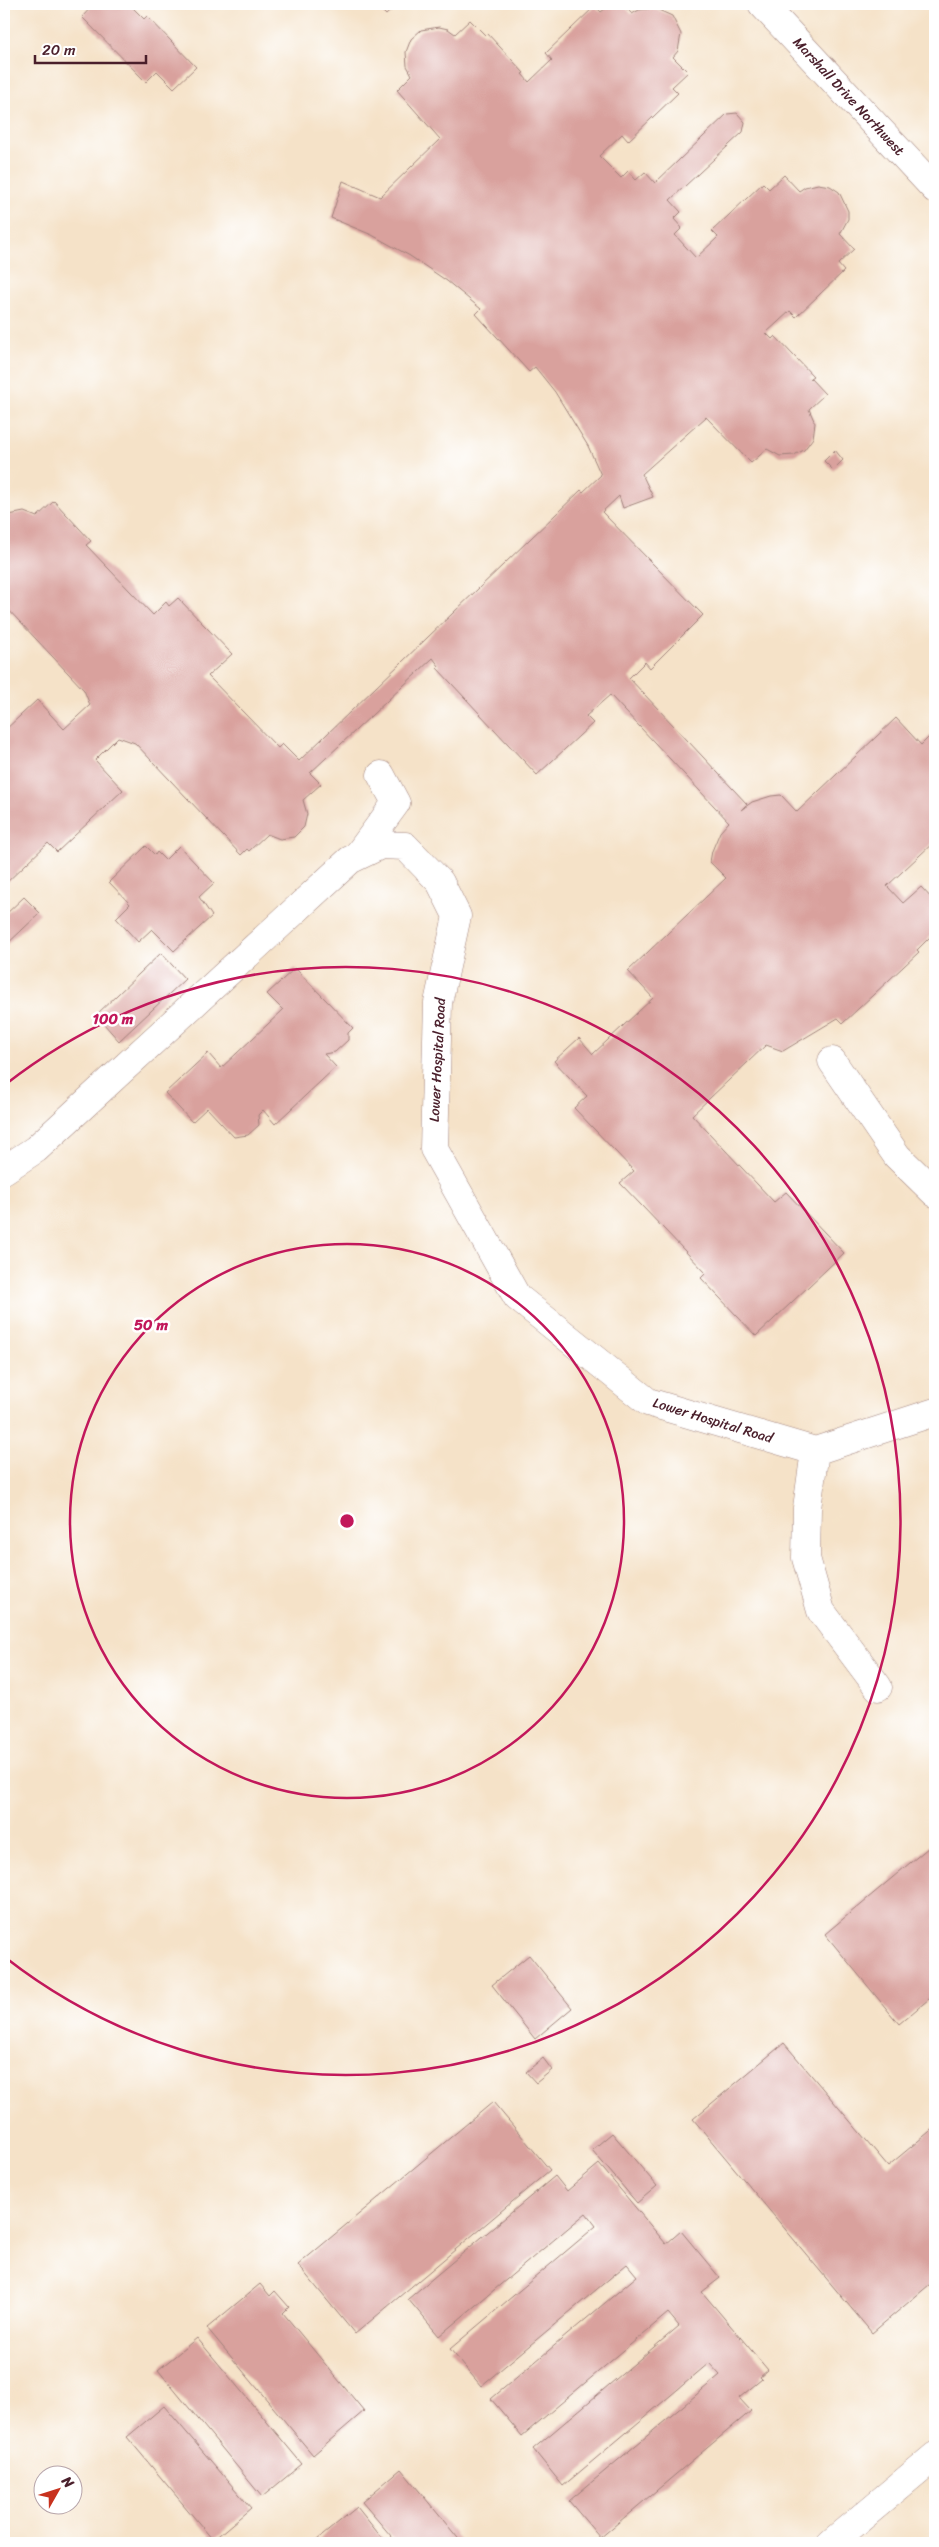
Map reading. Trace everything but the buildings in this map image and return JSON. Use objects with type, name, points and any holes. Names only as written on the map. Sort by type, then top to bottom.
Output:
[{"type":"street","name":"Marshall Drive Northwest","points":[[762,4],[935,189]]},
{"type":"street","points":[[357,856],[396,803],[381,775]]},
{"type":"street","name":"Lower Hospital Road","points":[[4,1170],[36,1149],[300,904],[357,856],[380,845],[405,846],[451,893],[457,916],[438,1003],[434,1149],[517,1297],[648,1402],[815,1450]]},
{"type":"street","points":[[832,1061],[897,1156],[935,1193]]},
{"type":"street","points":[[878,1687],[821,1611],[806,1558],[807,1508],[815,1450],[935,1412]]},
{"type":"street","points":[[831,2543],[935,2456]]}]
